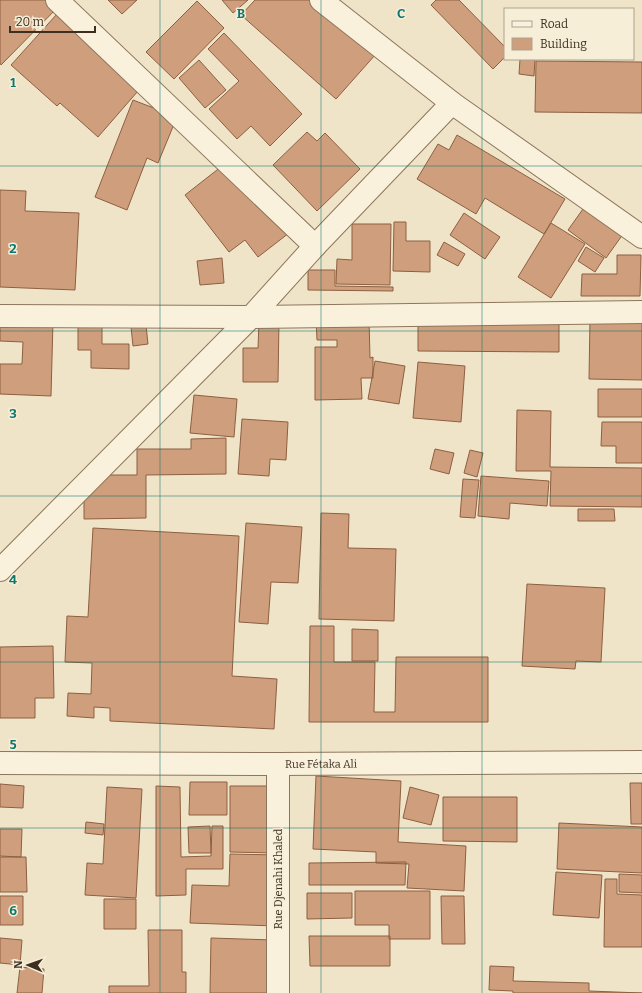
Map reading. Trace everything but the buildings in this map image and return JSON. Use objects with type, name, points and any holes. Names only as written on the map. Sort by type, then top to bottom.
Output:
[{"type":"street","points":[[57,0],[315,246]]},
{"type":"street","points":[[321,0],[452,103],[642,237]]},
{"type":"street","points":[[0,570],[252,317],[315,246],[452,103]]},
{"type":"street","points":[[0,316],[252,317],[642,312]]},
{"type":"street","name":"Rue Fétaka Ali","points":[[0,763],[278,764],[642,762]]},
{"type":"street","name":"Rue Djenahi Khaled","points":[[278,764],[278,993]]}]
